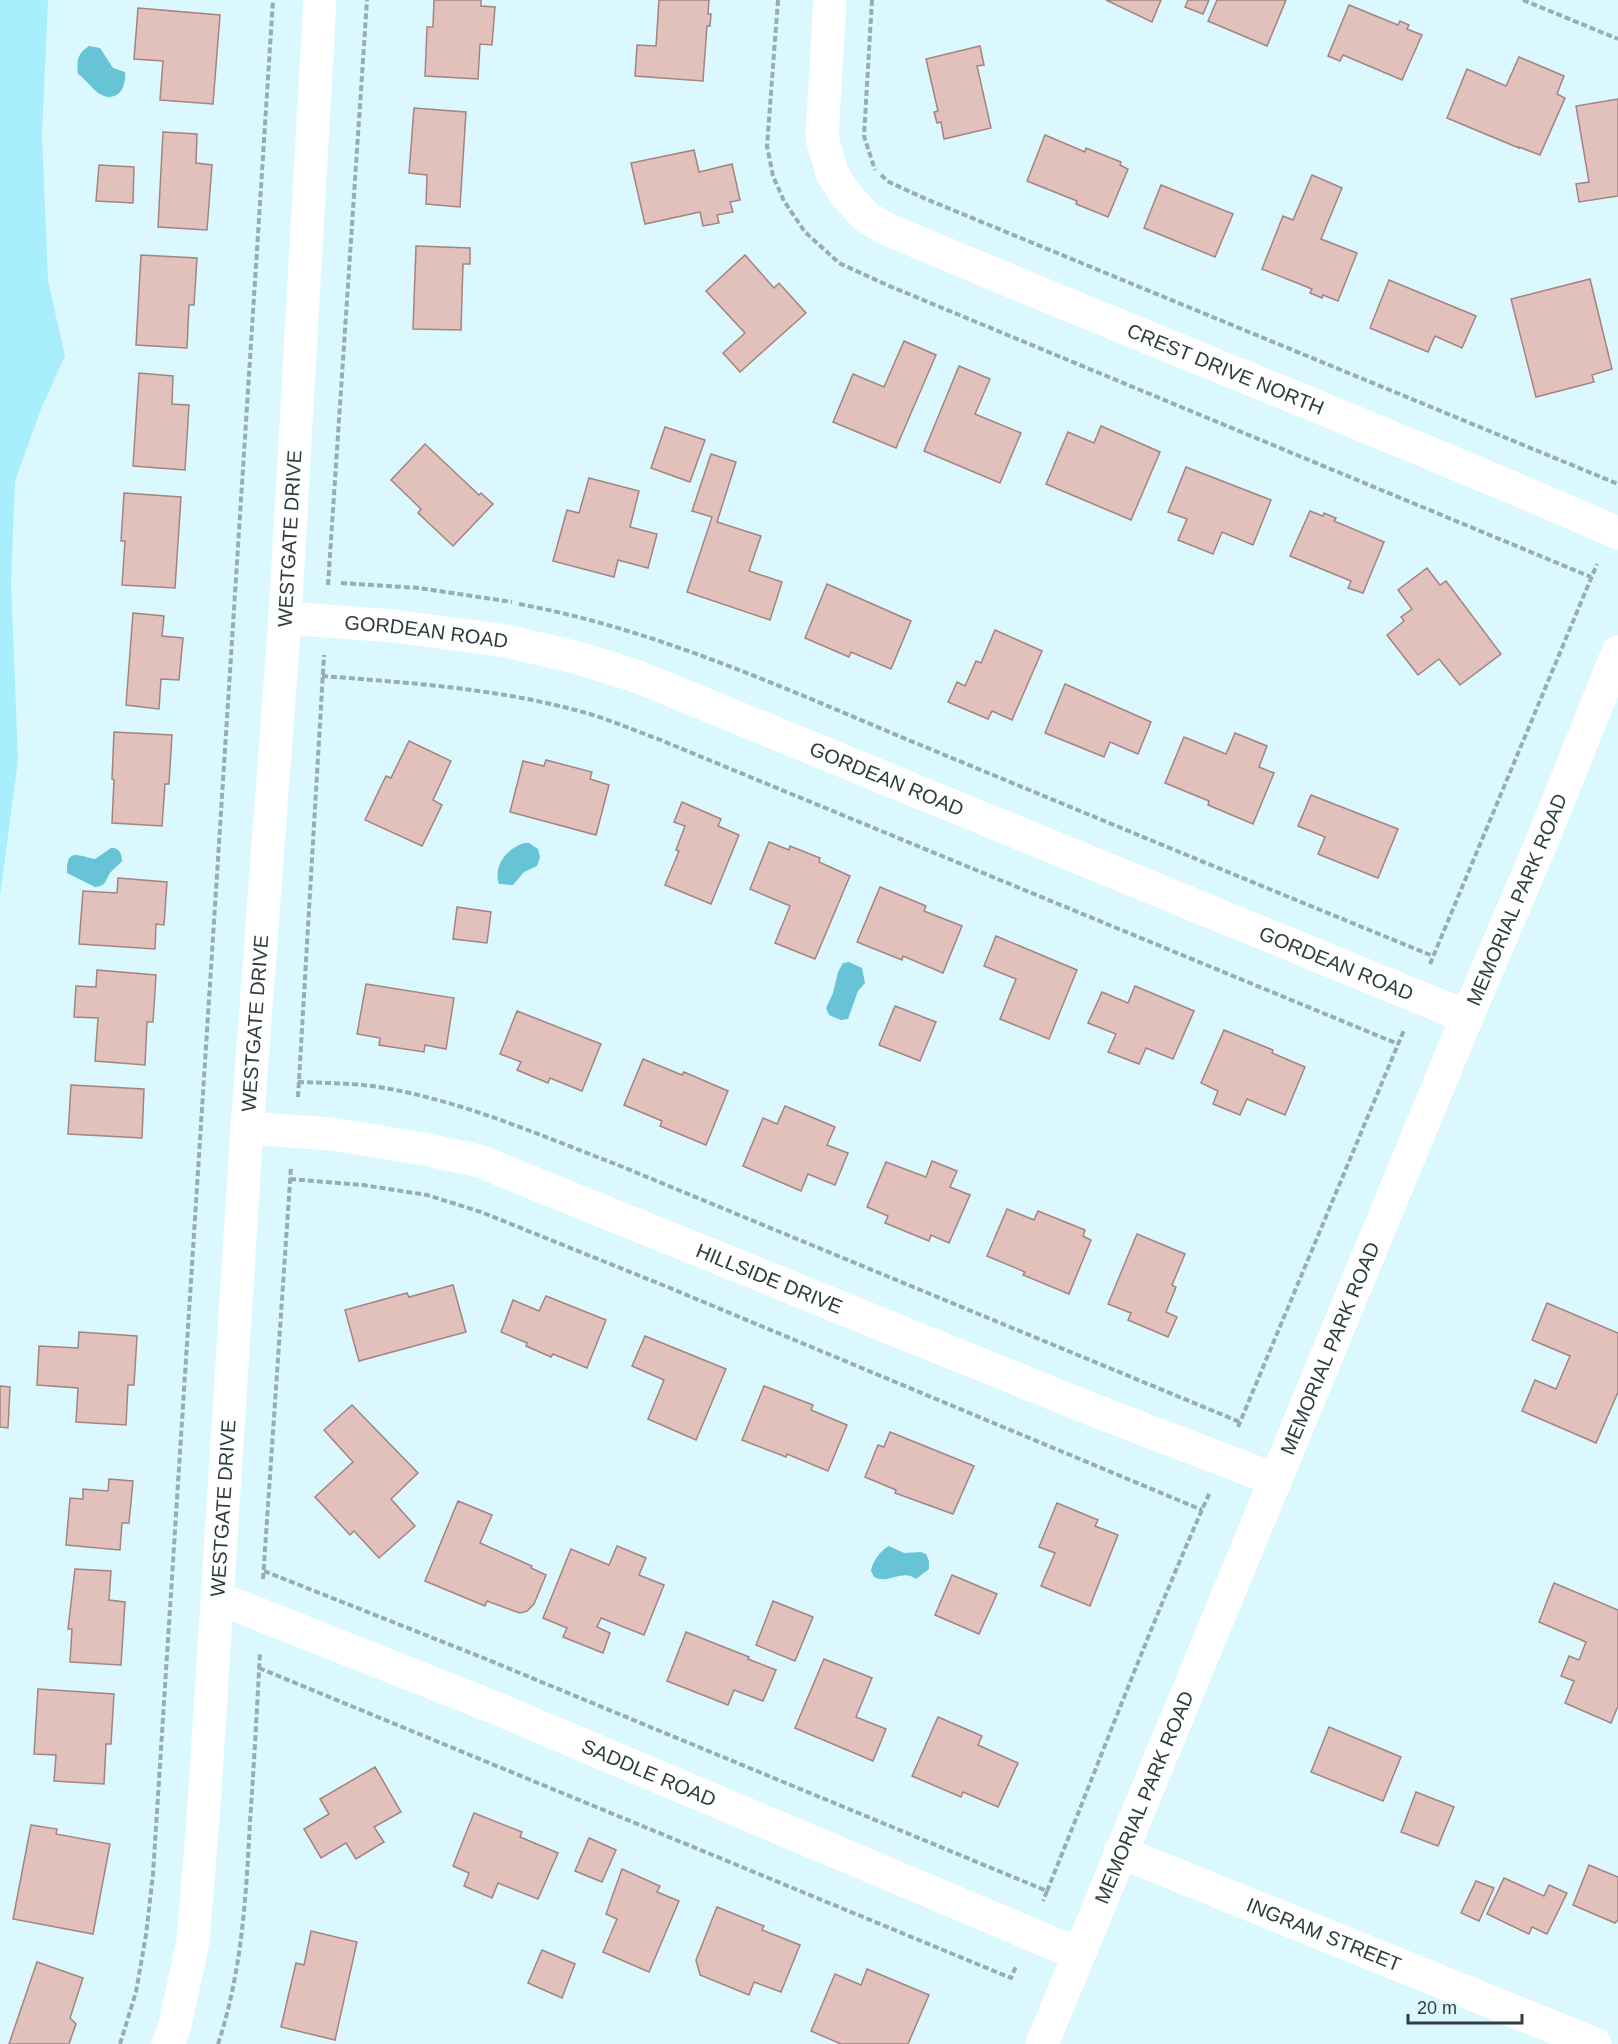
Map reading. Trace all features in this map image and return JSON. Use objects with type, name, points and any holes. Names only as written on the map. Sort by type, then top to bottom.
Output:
[{"type":"street","name":"WESTGATE DRIVE","points":[[168,2044],[174,2029],[193,1942],[204,1806],[247,1128],[285,618],[320,0]]},
{"type":"street","name":"CREST DRIVE NORTH","points":[[830,0],[822,137],[832,173],[843,191],[866,217],[887,229],[1043,296],[1465,467],[1615,531]]},
{"type":"street","name":"GORDEAN ROAD","points":[[285,618],[394,626],[507,641],[582,659],[636,676],[1467,1017]]},
{"type":"street","name":"MEMORIAL PARK ROAD","points":[[1042,2044],[1467,1017],[1543,839],[1618,652]]},
{"type":"street","name":"HILLSIDE DRIVE","points":[[247,1128],[332,1134],[424,1149],[479,1161],[1075,1402],[1276,1480]]},
{"type":"street","name":"SADDLE ROAD","points":[[218,1598],[493,1707],[1078,1954]]},
{"type":"street","name":"INGRAM STREET","points":[[1120,1852],[1595,2044]]},
{"type":"path","points":[[120,2044],[138,1980],[153,1874],[273,0]]},
{"type":"path","points":[[218,2044],[239,1959],[247,1883],[261,1615],[295,1131],[325,621],[367,0]]},
{"type":"path","points":[[872,0],[864,136],[874,169],[889,182],[1618,484]]},
{"type":"path","points":[[1523,0],[1618,39]]},
{"type":"path","points":[[1047,1891],[1147,1639],[1615,531]]},
{"type":"path","points":[[322,676],[431,684],[537,701],[594,716],[658,739],[1398,1044]]},
{"type":"path","points":[[298,1082],[372,1086],[445,1102],[545,1137],[1240,1422]]},
{"type":"path","points":[[290,1179],[363,1185],[427,1195],[481,1212],[681,1292],[1202,1510]]},
{"type":"shaded area","points":[[0,0],[48,0],[42,134],[48,281],[65,356],[41,409],[15,481],[11,582],[18,760],[0,896]]},
{"type":"shaded area","points":[[89,46],[100,48],[113,68],[125,72],[124,84],[118,94],[112,97],[101,95],[78,74],[79,58]]},
{"type":"shaded area","points":[[529,843],[538,849],[540,857],[537,866],[524,872],[513,885],[499,884],[498,871],[503,859],[512,849]]},
{"type":"shaded area","points":[[111,848],[120,852],[122,861],[101,886],[95,887],[67,873],[67,865],[71,856],[79,855],[95,859]]},
{"type":"shaded area","points":[[849,962],[862,968],[865,983],[858,991],[848,1019],[841,1020],[829,1015],[826,1008],[833,993],[838,972],[843,963]]},
{"type":"shaded area","points":[[889,1546],[904,1553],[926,1554],[929,1569],[916,1579],[906,1575],[884,1579],[874,1577],[871,1571],[873,1564],[880,1553]]},
{"type":"building","points":[[434,0],[481,0],[481,6],[495,7],[492,45],[480,44],[478,79],[425,76],[427,27],[433,27]]},
{"type":"building","points":[[659,0],[709,0],[708,14],[711,14],[710,26],[707,26],[703,81],[635,76],[637,45],[656,46]]},
{"type":"building","points":[[1106,0],[1161,0],[1152,22]]},
{"type":"building","points":[[1188,0],[1209,0],[1203,14],[1185,7]]},
{"type":"building","points":[[1217,0],[1286,0],[1267,46],[1208,21]]},
{"type":"building","points":[[1349,5],[1398,25],[1400,21],[1409,25],[1407,29],[1422,35],[1402,80],[1343,55],[1340,61],[1328,56]]},
{"type":"building","points":[[138,8],[220,15],[213,104],[160,100],[163,61],[134,59]]},
{"type":"building","points":[[980,46],[984,65],[977,66],[991,128],[944,139],[941,122],[937,123],[934,112],[938,111],[926,59]]},
{"type":"building","points":[[1519,57],[1564,76],[1557,94],[1565,98],[1540,155],[1447,118],[1467,69],[1506,86]]},
{"type":"building","points":[[1618,99],[1618,196],[1579,202],[1576,184],[1589,182],[1576,106]]},
{"type":"building","points":[[414,108],[466,112],[460,207],[426,204],[427,175],[409,173]]},
{"type":"building","points":[[163,132],[197,134],[196,163],[212,165],[207,230],[158,227]]},
{"type":"building","points":[[1045,135],[1085,152],[1086,148],[1121,162],[1120,165],[1128,169],[1108,217],[1076,204],[1077,201],[1027,181]]},
{"type":"building","points":[[694,150],[699,172],[732,164],[740,200],[730,202],[733,212],[717,215],[719,223],[703,226],[700,212],[645,224],[631,163]]},
{"type":"building","points":[[99,165],[134,167],[133,203],[96,201]]},
{"type":"building","points":[[1312,175],[1342,188],[1321,239],[1357,253],[1338,301],[1310,293],[1312,289],[1262,269],[1283,216],[1293,220]]},
{"type":"building","points":[[1161,185],[1233,214],[1215,257],[1144,228]]},
{"type":"building","points":[[416,246],[470,248],[470,264],[463,264],[461,330],[413,329]]},
{"type":"building","points":[[141,255],[197,258],[194,305],[189,305],[187,348],[136,345]]},
{"type":"building","points":[[745,255],[774,288],[779,283],[806,313],[740,372],[723,353],[745,333],[706,291]]},
{"type":"building","points":[[1590,279],[1612,369],[1592,375],[1594,382],[1536,397],[1511,299]]},
{"type":"building","points":[[1389,280],[1476,316],[1462,348],[1435,336],[1428,352],[1370,328]]},
{"type":"building","points":[[904,341],[936,355],[896,448],[833,422],[853,374],[884,387]]},
{"type":"building","points":[[959,366],[990,379],[975,414],[1021,433],[1000,483],[924,451]]},
{"type":"building","points":[[139,373],[173,376],[172,404],[189,405],[185,470],[133,466]]},
{"type":"building","points":[[1101,426],[1160,452],[1131,520],[1046,484],[1068,432],[1094,443]]},
{"type":"building","points":[[665,427],[705,440],[690,482],[651,468]]},
{"type":"building","points":[[425,444],[479,495],[481,493],[493,504],[453,546],[418,513],[421,509],[391,480]]},
{"type":"building","points":[[711,454],[736,462],[717,522],[761,536],[749,571],[782,582],[770,620],[687,592],[712,517],[692,511]]},
{"type":"building","points":[[1186,467],[1271,500],[1253,545],[1222,532],[1213,554],[1178,540],[1187,519],[1168,512]]},
{"type":"building","points":[[589,478],[639,491],[630,527],[657,534],[648,568],[618,560],[614,577],[553,561],[567,510],[579,513]]},
{"type":"building","points":[[124,493],[181,497],[175,588],[122,585],[125,541],[121,541]]},
{"type":"building","points":[[1310,511],[1336,518],[1334,521],[1384,542],[1363,593],[1348,588],[1351,581],[1290,556]]},
{"type":"building","points":[[1427,568],[1440,585],[1446,581],[1501,654],[1460,685],[1439,659],[1418,675],[1387,635],[1404,621],[1401,617],[1412,609],[1398,590]]},
{"type":"building","points":[[827,584],[911,621],[891,669],[851,652],[849,657],[805,638]]},
{"type":"building","points":[[133,613],[164,616],[162,636],[183,638],[179,680],[161,679],[159,709],[126,705]]},
{"type":"building","points":[[995,630],[1042,651],[1012,720],[992,711],[988,719],[948,702],[957,682],[965,686],[976,661],[981,663]]},
{"type":"building","points":[[1065,684],[1151,722],[1138,754],[1110,742],[1104,757],[1045,733]]},
{"type":"building","points":[[114,732],[172,735],[169,784],[165,784],[162,826],[112,823]]},
{"type":"building","points":[[1235,733],[1267,746],[1259,767],[1274,773],[1253,824],[1208,805],[1209,801],[1165,783],[1184,737],[1226,754]]},
{"type":"building","points":[[409,741],[451,761],[433,800],[442,805],[422,846],[365,820],[386,776],[391,778]]},
{"type":"building","points":[[546,760],[592,772],[590,779],[609,785],[596,835],[510,812],[523,761],[544,766]]},
{"type":"building","points":[[1311,795],[1398,829],[1378,878],[1318,854],[1325,837],[1298,826]]},
{"type":"building","points":[[682,802],[721,819],[718,826],[739,835],[711,904],[665,885],[679,851],[676,850],[685,826],[674,822]]},
{"type":"building","points":[[769,842],[789,850],[790,846],[820,858],[819,862],[850,876],[815,959],[775,943],[790,906],[750,889]]},
{"type":"building","points":[[118,878],[167,882],[164,925],[156,924],[155,949],[79,944],[83,891],[117,893]]},
{"type":"building","points":[[880,887],[926,906],[924,911],[962,926],[943,973],[903,956],[902,960],[857,942]]},
{"type":"building","points":[[457,907],[491,912],[487,943],[453,939]]},
{"type":"building","points":[[996,936],[1077,970],[1049,1039],[1000,1019],[1016,979],[984,966]]},
{"type":"building","points":[[97,970],[156,975],[153,1022],[147,1022],[145,1065],[95,1061],[98,1018],[74,1017],[76,986],[96,987]]},
{"type":"building","points":[[366,984],[454,998],[446,1049],[425,1045],[424,1052],[379,1045],[380,1038],[357,1034]]},
{"type":"building","points":[[1135,986],[1194,1011],[1173,1059],[1146,1048],[1139,1064],[1108,1052],[1116,1034],[1088,1023],[1102,992],[1128,1003]]},
{"type":"building","points":[[895,1006],[936,1022],[920,1061],[879,1045]]},
{"type":"building","points":[[517,1011],[601,1044],[582,1091],[550,1078],[548,1083],[517,1070],[521,1062],[500,1054]]},
{"type":"building","points":[[1224,1030],[1273,1050],[1272,1053],[1305,1067],[1285,1115],[1247,1099],[1240,1115],[1213,1104],[1218,1091],[1201,1083]]},
{"type":"building","points":[[643,1059],[682,1075],[684,1072],[728,1091],[706,1145],[660,1126],[662,1121],[624,1105]]},
{"type":"building","points":[[71,1085],[144,1089],[142,1138],[68,1134]]},
{"type":"building","points":[[785,1106],[835,1127],[827,1145],[848,1153],[835,1185],[808,1174],[801,1191],[743,1166],[763,1118],[777,1124]]},
{"type":"building","points":[[932,1161],[957,1171],[950,1187],[970,1195],[949,1243],[931,1235],[929,1241],[885,1223],[888,1216],[867,1207],[886,1162],[926,1177]]},
{"type":"building","points":[[1007,1209],[1034,1220],[1038,1211],[1085,1230],[1083,1236],[1091,1240],[1069,1294],[1023,1275],[1025,1272],[987,1256]]},
{"type":"building","points":[[1137,1234],[1185,1254],[1172,1285],[1176,1287],[1166,1312],[1177,1317],[1168,1337],[1128,1320],[1131,1313],[1108,1304]]},
{"type":"building","points":[[453,1285],[466,1332],[359,1361],[345,1310],[407,1293],[409,1297]]},
{"type":"building","points":[[546,1296],[606,1320],[587,1368],[553,1354],[551,1357],[501,1332],[513,1300],[539,1311]]},
{"type":"building","points":[[1547,1303],[1618,1333],[1618,1392],[1596,1443],[1522,1411],[1535,1380],[1556,1389],[1570,1356],[1532,1340]]},
{"type":"building","points":[[79,1332],[137,1336],[134,1385],[128,1385],[126,1425],[76,1422],[78,1388],[37,1385],[39,1346],[78,1348]]},
{"type":"building","points":[[645,1336],[726,1369],[696,1440],[648,1419],[664,1380],[632,1366]]},
{"type":"building","points":[[0,1386],[10,1387],[8,1428],[0,1427]]},
{"type":"building","points":[[764,1386],[813,1405],[811,1410],[847,1425],[828,1471],[787,1454],[786,1457],[742,1440]]},
{"type":"building","points":[[352,1405],[418,1473],[391,1499],[415,1526],[379,1558],[354,1531],[350,1535],[315,1497],[353,1462],[324,1430]]},
{"type":"building","points":[[890,1432],[974,1466],[953,1514],[895,1493],[896,1490],[865,1477],[878,1445],[884,1447]]},
{"type":"building","points":[[109,1479],[133,1481],[129,1523],[122,1523],[120,1550],[66,1545],[70,1498],[83,1499],[83,1489],[108,1491]]},
{"type":"building","points":[[458,1501],[492,1515],[480,1543],[532,1566],[531,1568],[546,1575],[534,1604],[527,1611],[520,1613],[487,1601],[485,1606],[425,1581]]},
{"type":"building","points":[[1057,1503],[1098,1520],[1095,1526],[1118,1535],[1090,1606],[1041,1586],[1055,1553],[1039,1547]]},
{"type":"building","points":[[617,1546],[646,1558],[639,1575],[664,1585],[644,1635],[601,1618],[597,1627],[610,1633],[603,1653],[563,1637],[567,1628],[543,1618],[571,1549],[609,1565]]},
{"type":"building","points":[[75,1569],[111,1571],[109,1600],[125,1602],[121,1665],[70,1662],[72,1629],[68,1629]]},
{"type":"building","points":[[952,1575],[997,1594],[979,1634],[935,1615]]},
{"type":"building","points":[[1554,1583],[1618,1610],[1618,1706],[1611,1723],[1565,1703],[1574,1681],[1561,1676],[1569,1656],[1579,1660],[1586,1642],[1539,1622]]},
{"type":"building","points":[[773,1601],[813,1617],[795,1661],[756,1645]]},
{"type":"building","points":[[686,1632],[776,1670],[763,1701],[734,1690],[728,1705],[667,1681]]},
{"type":"building","points":[[824,1659],[872,1678],[856,1717],[886,1729],[873,1761],[795,1728]]},
{"type":"building","points":[[38,1689],[114,1694],[111,1744],[106,1744],[104,1784],[54,1781],[56,1755],[34,1754]]},
{"type":"building","points":[[938,1717],[982,1736],[978,1745],[1018,1763],[998,1807],[963,1792],[961,1797],[912,1776]]},
{"type":"building","points":[[1329,1727],[1401,1757],[1383,1801],[1311,1772]]},
{"type":"building","points":[[375,1767],[401,1812],[374,1827],[384,1842],[356,1859],[346,1843],[321,1858],[304,1829],[329,1814],[320,1799]]},
{"type":"building","points":[[1416,1792],[1454,1807],[1438,1846],[1401,1832]]},
{"type":"building","points":[[474,1813],[522,1832],[520,1837],[558,1853],[538,1899],[498,1883],[492,1898],[464,1886],[469,1873],[453,1866]]},
{"type":"building","points":[[31,1825],[57,1829],[56,1834],[110,1844],[93,1934],[13,1919]]},
{"type":"building","points":[[589,1838],[616,1850],[602,1882],[575,1871]]},
{"type":"building","points":[[1589,1865],[1618,1877],[1618,1920],[1615,1923],[1573,1905]]},
{"type":"building","points":[[622,1869],[660,1886],[657,1892],[679,1901],[649,1972],[603,1952],[617,1919],[606,1914]]},
{"type":"building","points":[[1504,1878],[1544,1896],[1549,1885],[1567,1893],[1547,1934],[1532,1927],[1529,1934],[1487,1914]]},
{"type":"building","points":[[1476,1881],[1494,1888],[1479,1921],[1461,1913]]},
{"type":"building","points":[[717,1907],[764,1926],[762,1930],[800,1945],[781,1992],[754,1982],[749,1995],[700,1975],[696,1960]]},
{"type":"building","points":[[311,1931],[357,1942],[335,2040],[281,2027],[296,1963],[304,1965]]},
{"type":"building","points":[[542,1950],[575,1964],[562,1998],[528,1983]]},
{"type":"building","points":[[37,1962],[83,1978],[70,2018],[76,2024],[69,2044],[9,2044]]},
{"type":"building","points":[[867,1969],[929,1995],[908,2044],[841,2044],[811,2031],[835,1974],[861,1985]]}]
